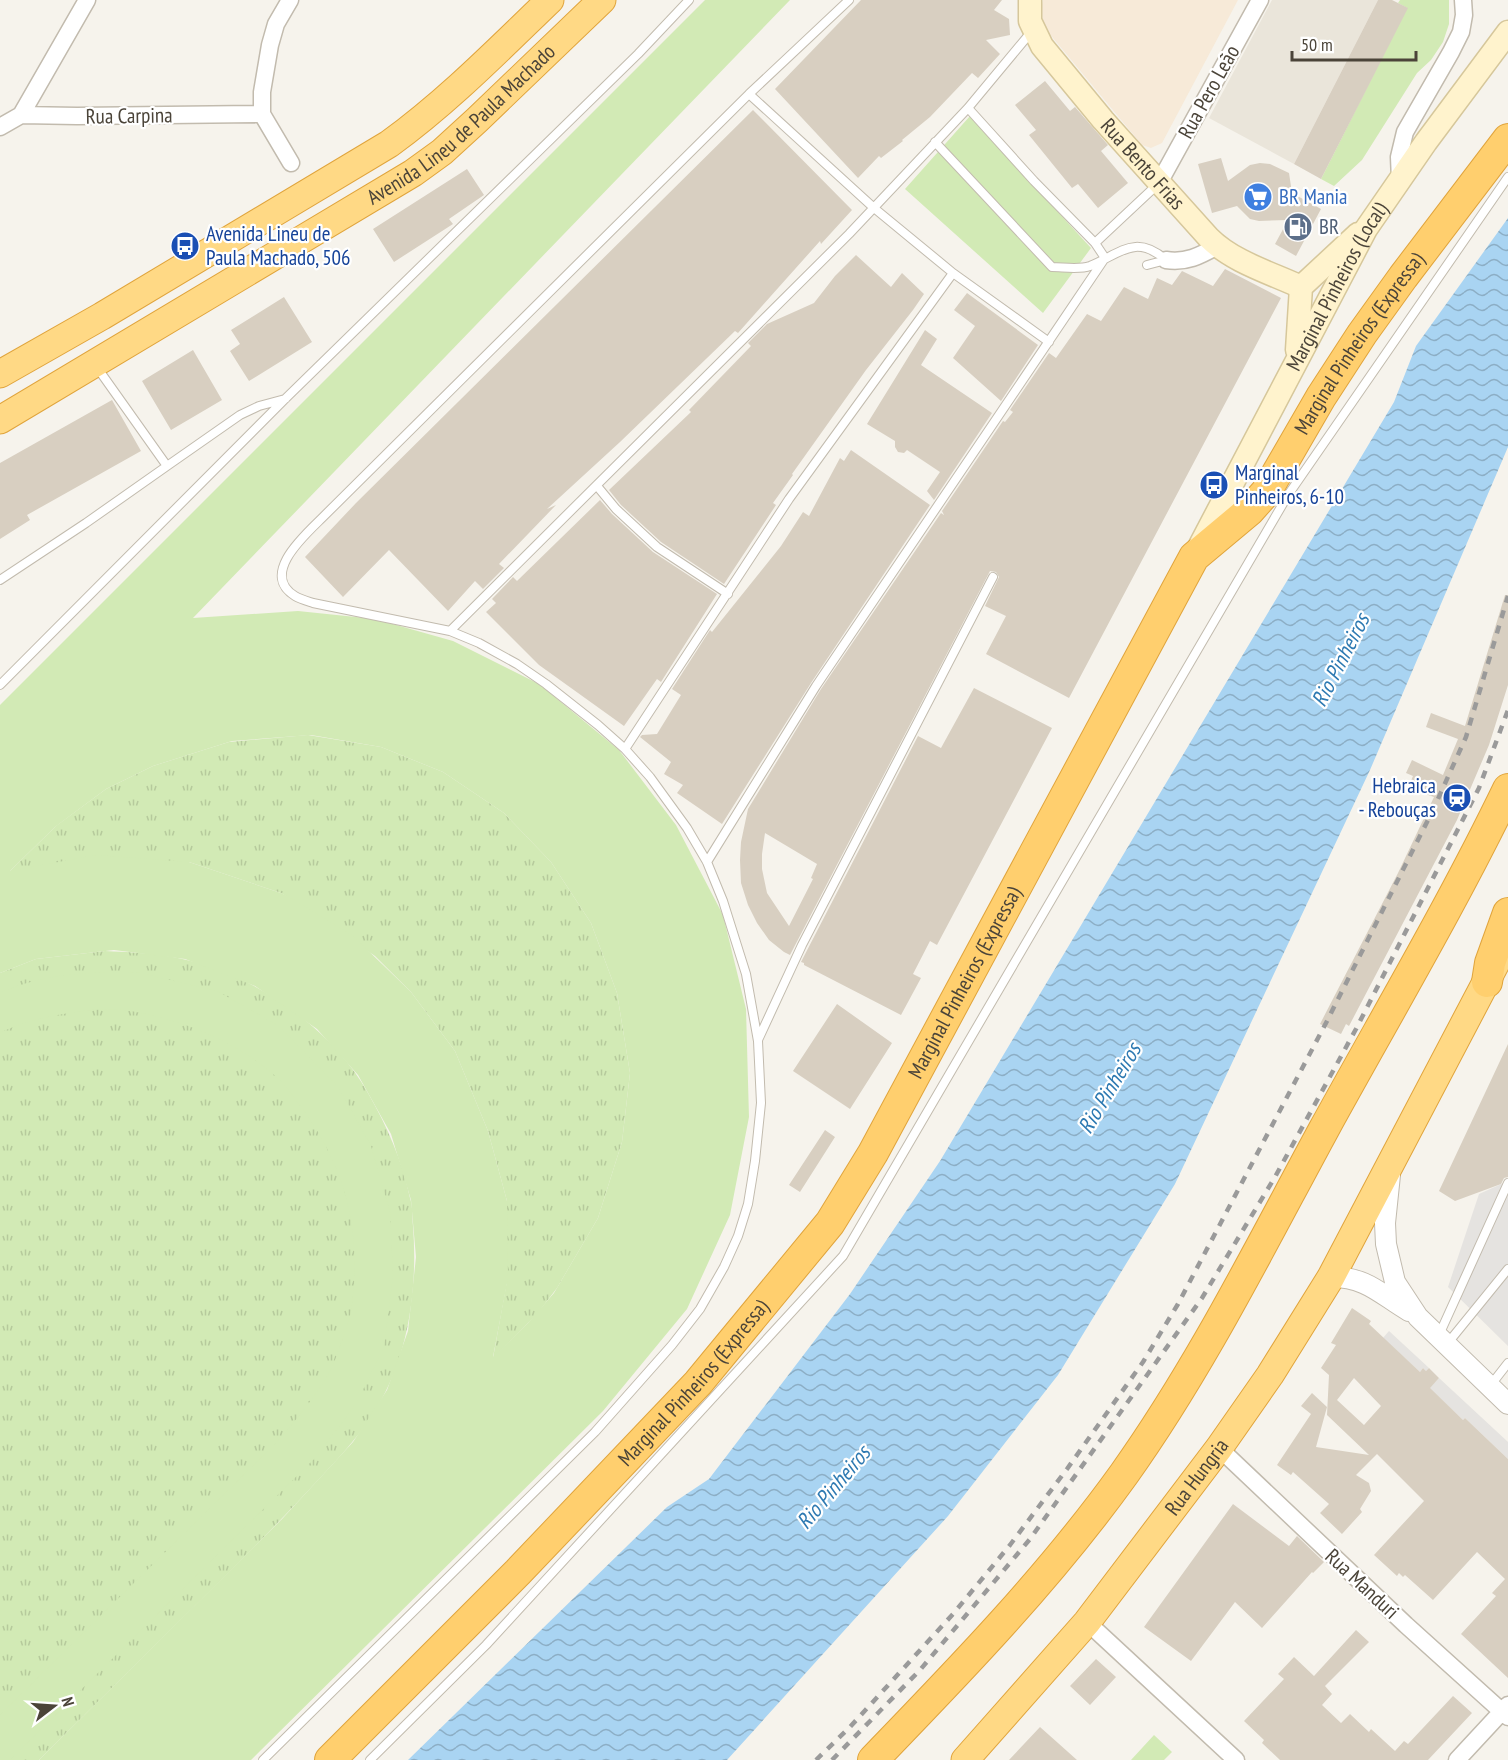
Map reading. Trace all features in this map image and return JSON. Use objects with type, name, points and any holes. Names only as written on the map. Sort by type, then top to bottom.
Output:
[{"type":"highway","name":"Avenida Lineu de Paula Machado","points":[[0,374],[102,316],[389,144],[415,125],[485,63],[549,0]]},
{"type":"highway","name":"Avenida Lineu de Paula Machado","points":[[9,415],[413,174],[442,152],[477,120],[602,0]]},
{"type":"highway","name":"Marginal Pinheiros (Expressa)","points":[[330,1760],[518,1572],[698,1383],[830,1223],[879,1143],[1194,558],[1249,511],[1266,492],[1321,397],[1362,334],[1508,139]]},
{"type":"highway","points":[[95,364],[87,350],[86,339],[102,316]]},
{"type":"highway","points":[[9,415],[51,383],[53,366],[43,349]]},
{"type":"highway","points":[[873,1760],[955,1676],[1056,1560],[1123,1475],[1161,1419],[1248,1270],[1467,871],[1508,789]]},
{"type":"highway","points":[[1487,982],[1490,963],[1508,913]]},
{"type":"highway","name":"Rua Hungria","points":[[965,1760],[1087,1622],[1219,1448],[1270,1375],[1331,1277],[1391,1166],[1508,938]]},
{"type":"main road","name":"Rua Bento Frias","points":[[1029,0],[1030,21],[1042,46],[1103,120],[1217,246],[1259,269],[1301,287]]},
{"type":"main road","name":"Marginal Pinheiros (Local)","points":[[1194,558],[1366,229],[1426,142],[1508,32]]},
{"type":"main road","points":[[1296,362],[1301,287],[1354,237],[1366,229]]},
{"type":"street","points":[[0,128],[21,115],[87,0]]},
{"type":"street","points":[[290,0],[276,24],[270,45],[262,92],[261,114],[291,163]]},
{"type":"street","name":"Rua Pero Leão","points":[[1159,183],[1260,0]]},
{"type":"street","points":[[1400,180],[1399,157],[1405,132],[1461,32],[1464,15],[1463,0]]},
{"type":"street","name":"Rua Carpina","points":[[21,115],[261,114]]},
{"type":"street","points":[[1166,260],[1177,262],[1187,260],[1217,246]]},
{"type":"street","points":[[1391,1166],[1385,1223],[1387,1254],[1395,1282],[1418,1317]]},
{"type":"street","points":[[1331,1277],[1354,1279],[1369,1285],[1418,1317],[1508,1404]]},
{"type":"street","name":"Rua Manduri","points":[[1219,1448],[1397,1617],[1506,1711]]},
{"type":"street","points":[[1087,1622],[1236,1760]]},
{"type":"street","points":[[1457,1760],[1506,1711]]},
{"type":"lane","points":[[0,686],[285,399],[638,54],[689,0]]},
{"type":"lane","points":[[263,1760],[595,1432],[672,1345],[700,1309],[724,1267],[738,1236],[748,1204],[756,1161],[761,1103],[758,1041],[743,965],[723,901],[707,862],[687,828],[650,777],[625,749],[598,725],[526,671],[479,643],[450,631],[312,603],[294,596],[284,584],[283,565],[295,545],[323,517],[749,94],[849,0]]},
{"type":"lane","points":[[450,631],[874,208],[968,108],[1027,37]]},
{"type":"lane","points":[[749,94],[874,208],[953,273],[1049,342]]},
{"type":"lane","points":[[968,108],[1034,181],[1095,243],[1105,258]]},
{"type":"lane","points":[[935,142],[1052,267],[1087,267],[1135,247],[1147,247],[1166,260]]},
{"type":"lane","points":[[370,1760],[486,1645],[843,1256],[1287,495],[1508,177]]},
{"type":"lane","points":[[1095,243],[1159,183]]},
{"type":"lane","points":[[707,862],[816,686],[1105,258]]},
{"type":"lane","points":[[1147,265],[1166,260]]},
{"type":"lane","points":[[625,749],[789,499],[953,273]]},
{"type":"lane","points":[[95,364],[167,466]]},
{"type":"lane","points":[[0,580],[240,415],[259,406],[285,399]]},
{"type":"lane","points":[[597,486],[616,508],[657,547],[728,594]]},
{"type":"lane","points":[[758,1041],[802,945],[993,577]]},
{"type":"lane","points":[[1442,1340],[1508,1183]]},
{"type":"lane","points":[[1442,1340],[1508,1269]]},
{"type":"lane","points":[[1489,1387],[1508,1363]]},
{"type":"shaded area","points":[[1043,0],[1238,0],[1162,143],[1151,148],[1142,145],[1043,26],[1040,14]]},
{"type":"shaded area","points":[[1272,0],[1378,0],[1294,164],[1209,118]]},
{"type":"shaded area","points":[[1508,1181],[1508,1346],[1448,1287],[1479,1194]]},
{"type":"shaded area","points":[[1389,1331],[1429,1368],[1426,1371],[1423,1368],[1420,1372],[1383,1338]]},
{"type":"shaded area","points":[[1439,1378],[1508,1442],[1508,1459],[1429,1388]]},
{"type":"green space","points":[[705,0],[790,0],[193,618],[298,611],[375,619],[453,641],[539,684],[619,750],[676,825],[723,915],[746,1009],[749,1117],[730,1215],[687,1309],[603,1411],[251,1760],[39,1760],[282,1519],[353,1442],[387,1390],[408,1331],[416,1257],[411,1200],[391,1134],[358,1075],[317,1029],[255,986],[185,959],[114,950],[36,959],[0,973],[0,705]],"holes":[[[311,735],[381,747],[443,772],[504,813],[551,862],[591,923],[617,993],[630,1073],[622,1142],[598,1218],[554,1293],[528,1323],[493,1357],[508,1278],[507,1201],[488,1131],[455,1051],[411,992],[352,935],[298,902],[281,893],[189,862],[96,855],[10,871],[55,827],[106,789],[153,766],[232,741]]]},
{"type":"green space","points":[[1400,0],[1449,0],[1449,24],[1443,42],[1431,60],[1417,73],[1362,160],[1334,186],[1321,179],[1407,8],[1398,3]]},
{"type":"green space","points":[[970,116],[1091,248],[1043,313],[905,189]]},
{"type":"green space","points":[[308,735],[381,747],[443,772],[504,813],[551,862],[591,923],[617,993],[630,1073],[622,1142],[598,1218],[557,1288],[537,1314],[493,1358],[507,1281],[507,1201],[488,1131],[455,1051],[411,992],[375,956],[281,893],[189,862],[9,872],[56,826],[106,789],[153,766],[229,742]]},
{"type":"green space","points":[[105,951],[173,957],[202,964],[230,975],[258,988],[285,1005],[332,1045],[352,1068],[368,1093],[388,1131],[403,1170],[412,1212],[414,1276],[412,1300],[402,1350],[384,1396],[371,1417],[340,1456],[249,1552],[39,1760],[0,1760],[0,973],[36,959]]},
{"type":"green space","points":[[136,972],[217,991],[279,1026],[339,1088],[371,1146],[390,1212],[393,1275],[384,1347],[356,1404],[316,1457],[10,1760],[0,1760],[0,1715],[277,1442],[324,1381],[335,1360],[351,1311],[354,1250],[346,1198],[338,1174],[315,1126],[285,1085],[265,1067],[235,1047],[202,1031],[168,1019],[127,1010],[111,1009],[60,1014],[0,1033],[0,993],[51,977]]},
{"type":"green space","points":[[1154,1735],[1172,1752],[1164,1760],[1131,1760]]},
{"type":"water","name":"Rio Pinheiros","points":[[1508,218],[1508,447],[1370,770],[1175,1184],[1058,1375],[948,1516],[727,1760],[408,1760],[667,1507],[709,1479],[850,1294],[940,1161],[1394,402],[1416,346]]},
{"type":"building","points":[[861,0],[1002,0],[994,10],[1009,19],[1010,35],[986,40],[1000,54],[978,78],[972,73],[930,117],[881,158],[879,156],[858,178],[775,89]]},
{"type":"building","points":[[1378,0],[1392,0],[1408,8],[1321,179],[1294,164]]},
{"type":"building","points":[[1045,81],[1070,111],[1075,107],[1108,145],[1101,151],[1128,183],[1098,208],[1078,184],[1072,188],[1029,135],[1036,130],[1015,105]]},
{"type":"building","points":[[753,110],[852,210],[821,244],[820,241],[738,333],[735,331],[547,509],[556,505],[499,564],[504,568],[483,589],[475,581],[448,611],[389,550],[343,597],[305,557],[356,503]]},
{"type":"building","points":[[1221,158],[1228,181],[1250,165],[1260,163],[1270,164],[1289,173],[1292,193],[1321,209],[1296,256],[1275,244],[1288,220],[1250,219],[1237,206],[1212,213],[1198,164]]},
{"type":"building","points":[[467,169],[484,195],[449,219],[453,224],[394,262],[373,229]]},
{"type":"building","points":[[856,255],[891,287],[902,273],[924,294],[866,370],[792,474],[773,503],[776,505],[724,584],[661,542],[621,505],[609,490],[691,412],[689,410],[751,346],[748,343],[767,324],[814,303],[835,276]]},
{"type":"building","points":[[1225,269],[1281,298],[1069,698],[986,654],[1006,616],[985,606],[999,577],[996,572],[990,571],[790,955],[784,952],[769,940],[748,905],[741,883],[741,842],[748,809],[821,689],[941,513],[944,515],[942,511],[1003,421],[1005,422],[1013,412],[1010,410],[1049,353],[1056,358],[1087,314],[1101,321],[1124,287],[1148,299],[1157,278],[1172,285],[1182,271],[1213,286]],"holes":[[[765,833],[817,864],[811,878],[813,879],[789,926],[767,893],[762,869]]]},
{"type":"building","points":[[967,293],[1038,345],[1001,401],[953,358],[975,326],[954,310]]},
{"type":"building","points":[[284,297],[312,342],[249,381],[230,351],[240,344],[231,330]]},
{"type":"building","points":[[925,330],[937,339],[921,365],[992,413],[934,500],[927,491],[940,472],[907,450],[904,453],[898,452],[895,441],[867,424]]},
{"type":"building","points":[[193,350],[222,400],[171,430],[142,381]]},
{"type":"building","points":[[112,400],[141,451],[27,515],[30,520],[0,539],[0,463]]},
{"type":"building","points":[[851,450],[930,505],[811,683],[722,824],[677,793],[683,785],[664,774],[671,762],[640,737],[657,734],[681,695],[672,689],[710,630],[712,632],[781,546],[803,512],[809,516],[840,458],[844,461]]},
{"type":"building","points":[[600,500],[653,552],[717,594],[661,682],[657,679],[624,726],[539,665],[486,612],[496,603],[492,599],[513,577],[517,581]]},
{"type":"building","points":[[1505,595],[1508,595],[1508,685],[1489,745],[1457,820],[1349,1026],[1346,1024],[1341,1034],[1320,1024],[1398,873],[1434,797],[1411,789],[1412,784],[1410,783],[1413,776],[1406,773],[1412,760],[1443,775],[1458,739],[1426,727],[1431,713],[1465,726]]},
{"type":"building","points":[[974,688],[1052,728],[937,945],[930,941],[913,974],[921,978],[901,1015],[801,962],[918,736],[941,748]]},
{"type":"building","points":[[837,1004],[892,1043],[850,1109],[793,1071]]},
{"type":"building","points":[[1508,1044],[1508,1177],[1504,1178],[1501,1184],[1455,1201],[1439,1191]]},
{"type":"building","points":[[825,1130],[835,1137],[800,1192],[789,1185]]},
{"type":"building","points":[[1352,1308],[1371,1321],[1369,1324],[1420,1372],[1423,1368],[1426,1371],[1429,1368],[1439,1378],[1430,1388],[1508,1459],[1508,1678],[1461,1634],[1496,1596],[1492,1593],[1505,1579],[1477,1552],[1433,1600],[1405,1575],[1403,1577],[1399,1573],[1397,1576],[1374,1555],[1424,1501],[1377,1454],[1356,1475],[1369,1483],[1371,1491],[1360,1509],[1362,1512],[1342,1534],[1320,1513],[1329,1504],[1293,1472],[1291,1475],[1277,1465],[1311,1414],[1301,1406],[1312,1393],[1327,1407],[1316,1447],[1369,1455],[1327,1415],[1329,1375],[1321,1368],[1336,1345],[1331,1343]],"holes":[[[1354,1378],[1381,1406],[1364,1425],[1337,1400]]]},
{"type":"building","points":[[1233,1504],[1289,1546],[1297,1536],[1324,1562],[1312,1572],[1262,1628],[1235,1602],[1191,1661],[1144,1627]]},
{"type":"building","points":[[1356,1630],[1369,1642],[1325,1686],[1332,1694],[1322,1705],[1341,1723],[1350,1714],[1369,1732],[1371,1729],[1395,1751],[1404,1741],[1408,1744],[1453,1696],[1472,1713],[1428,1760],[1280,1760],[1262,1743],[1264,1740],[1244,1721],[1284,1679],[1278,1674],[1294,1657],[1314,1676]]},
{"type":"building","points":[[1096,1659],[1116,1677],[1090,1705],[1070,1686]]},
{"type":"building","points":[[1040,1727],[1058,1743],[1077,1760],[1009,1760]]},
{"type":"railway","points":[[816,1760],[850,1727],[953,1614],[1010,1545],[1143,1362],[1178,1304],[1326,1023],[1433,810],[1466,737],[1508,596]]},
{"type":"railway","points":[[832,1760],[920,1670],[1030,1539],[1202,1298],[1275,1177],[1356,1029],[1479,788],[1508,710]]},
{"type":"place","name":"BR Mania","points":[[1258,197]]},
{"type":"place","name":"BR","points":[[1298,227]]},
{"type":"place","name":"Avenida Lineu de Paula Machado, 506","points":[[185,246]]},
{"type":"place","name":"Marginal Pinheiros, 6-10","points":[[1214,485]]},
{"type":"place","name":"Hebraica - Rebouças","points":[[1457,798]]}]
